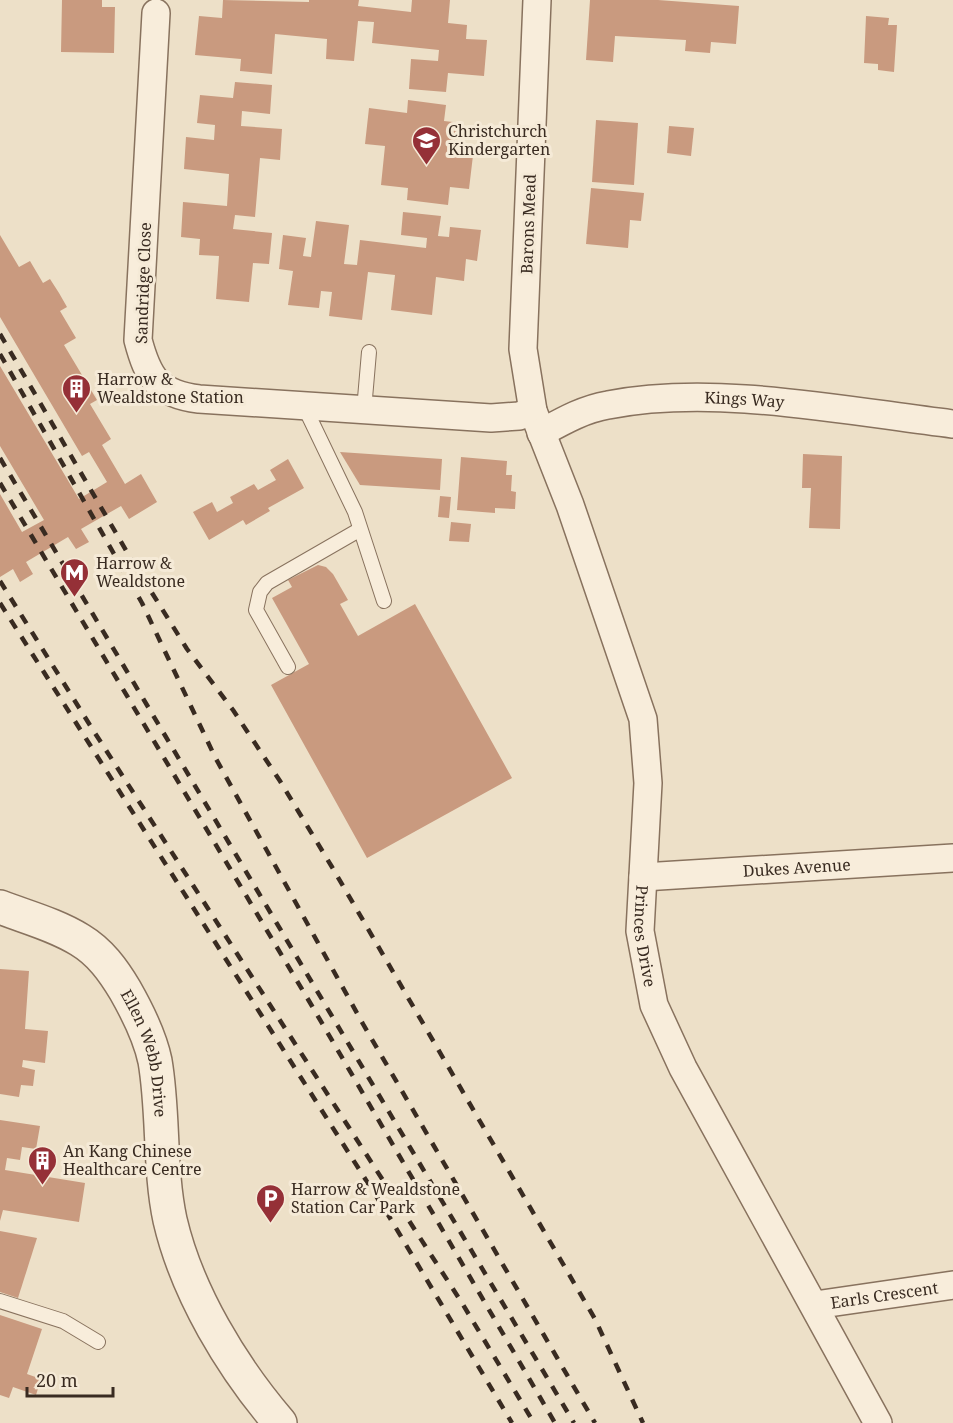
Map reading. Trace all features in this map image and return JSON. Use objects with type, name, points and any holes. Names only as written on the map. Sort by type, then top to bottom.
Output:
[{"type":"street","name":"Barons Mead","points":[[537,0],[523,349],[537,422]]},
{"type":"street","name":"Sandridge Close","points":[[156,13],[138,340],[144,364],[153,378],[166,390],[181,396],[491,418],[519,416],[537,422]]},
{"type":"street","name":"Kings Way","points":[[537,422],[608,405],[688,397],[728,398],[953,424]]},
{"type":"street","name":"Princes Drive","points":[[537,422],[570,505],[643,719],[648,783],[640,931],[654,1005],[683,1068],[878,1423]]},
{"type":"street","name":"Dukes Avenue","points":[[643,877],[953,858]]},
{"type":"street","name":"Ellen Webb Drive","points":[[0,907],[60,930],[93,949],[116,975],[131,1001],[154,1060],[170,1219],[180,1253],[213,1325],[241,1370],[280,1423]]},
{"type":"street","name":"Earls Crescent","points":[[815,1305],[953,1285]]},
{"type":"lane","points":[[364,410],[369,352]]},
{"type":"lane","points":[[304,406],[355,512],[384,601]]},
{"type":"lane","points":[[288,666],[256,609],[260,592],[267,583],[359,530]]},
{"type":"lane","points":[[0,1300],[63,1321],[98,1342]]},
{"type":"building","points":[[62,0],[102,0],[102,7],[115,7],[114,53],[61,52]]},
{"type":"building","points":[[223,0],[309,2],[309,0],[359,0],[358,6],[411,12],[412,0],[450,0],[448,23],[467,25],[466,39],[487,40],[484,76],[448,73],[446,92],[409,89],[411,59],[438,61],[439,50],[372,43],[374,22],[358,21],[354,61],[326,59],[327,39],[275,34],[272,74],[240,71],[241,59],[195,55],[199,16],[222,18]]},
{"type":"building","points":[[590,0],[658,0],[739,6],[736,44],[711,42],[710,53],[685,51],[686,40],[615,36],[613,62],[586,60]]},
{"type":"building","points":[[866,16],[889,18],[888,25],[897,25],[894,72],[878,70],[878,64],[864,63]]},
{"type":"building","points":[[235,82],[272,85],[270,114],[242,111],[241,126],[282,129],[280,160],[260,158],[255,217],[235,215],[233,229],[272,233],[269,264],[253,263],[249,302],[216,299],[219,256],[199,255],[200,239],[181,237],[183,202],[227,206],[229,174],[184,169],[186,137],[214,140],[215,125],[197,123],[200,95],[233,98]]},
{"type":"building","name":"Christchurch Kindergarten","points":[[408,100],[446,105],[444,121],[462,123],[459,145],[474,147],[469,189],[450,187],[448,205],[407,200],[408,188],[381,185],[385,146],[365,144],[369,108],[407,113]]},
{"type":"building","points":[[596,120],[638,123],[634,185],[592,182]]},
{"type":"building","points":[[669,126],[694,128],[691,156],[667,153]]},
{"type":"building","points":[[591,188],[644,193],[641,221],[630,220],[628,248],[586,244]]},
{"type":"building","points":[[403,212],[441,216],[438,236],[449,237],[450,227],[481,230],[477,261],[466,259],[464,281],[436,277],[432,315],[391,310],[395,275],[368,272],[362,320],[329,316],[332,292],[321,291],[319,308],[288,305],[293,271],[279,269],[283,235],[306,238],[303,256],[311,257],[316,221],[349,225],[344,264],[357,265],[360,240],[426,248],[427,238],[401,235]]},
{"type":"building","name":"Harrow & Wealdstone Station","points":[[0,235],[19,267],[30,261],[43,283],[50,279],[59,293],[67,307],[60,311],[76,338],[64,345],[97,400],[90,404],[111,439],[102,445],[125,484],[141,474],[157,502],[129,519],[121,506],[81,529],[89,542],[76,549],[68,537],[26,562],[33,574],[20,582],[13,569],[0,577],[0,494],[22,532],[44,520],[0,446],[0,366],[79,499],[107,482],[89,452],[82,456],[0,317]]},
{"type":"building","points":[[340,452],[442,459],[440,490],[360,485]]},
{"type":"building","points":[[803,454],[842,456],[840,529],[809,528],[811,488],[802,488]]},
{"type":"building","points":[[461,457],[507,461],[506,475],[512,475],[511,491],[516,492],[515,509],[495,508],[495,513],[457,510]]},
{"type":"building","points":[[288,459],[304,488],[268,508],[270,511],[246,525],[243,520],[209,540],[193,512],[212,502],[217,512],[233,503],[230,497],[254,484],[258,490],[276,480],[270,470]]},
{"type":"building","points":[[440,496],[451,497],[449,518],[438,517]]},
{"type":"building","points":[[451,522],[471,524],[469,542],[449,541]]},
{"type":"building","points":[[318,565],[326,567],[333,574],[348,600],[340,604],[358,636],[415,604],[512,778],[367,858],[271,685],[309,664],[272,598],[292,587],[288,580]]},
{"type":"building","points":[[0,969],[29,971],[25,1029],[48,1031],[45,1063],[23,1060],[22,1067],[35,1070],[33,1086],[21,1085],[19,1097],[0,1094]]},
{"type":"building","points":[[0,1120],[40,1126],[36,1149],[22,1147],[20,1160],[7,1158],[5,1170],[85,1183],[79,1222],[3,1210],[0,1221]]},
{"type":"building","points":[[0,1231],[37,1238],[18,1298],[0,1292]]},
{"type":"building","points":[[0,1315],[42,1329],[27,1374],[41,1379],[36,1395],[13,1387],[9,1398],[0,1395]]},
{"type":"railway","points":[[0,334],[134,564],[187,649],[233,710],[280,781],[332,867],[595,1319],[643,1423]]},
{"type":"railway","points":[[0,354],[142,603],[215,757],[363,1024],[595,1423]]},
{"type":"railway","points":[[0,458],[574,1423]]},
{"type":"railway","points":[[0,483],[312,1006],[555,1423]]},
{"type":"railway","points":[[0,581],[93,730],[462,1303],[534,1423]]},
{"type":"railway","points":[[0,603],[390,1218],[512,1423]]},
{"type":"place","name":"Christchurch Kindergarten","points":[[427,166]]},
{"type":"place","name":"Harrow & Wealdstone Station","points":[[76,414]]},
{"type":"place","name":"Harrow & Wealdstone","points":[[75,598]]},
{"type":"place","name":"An Kang Chinese Healthcare Centre","points":[[42,1186]]},
{"type":"place","name":"Harrow & Wealdstone Station Car Park","points":[[270,1224]]}]
